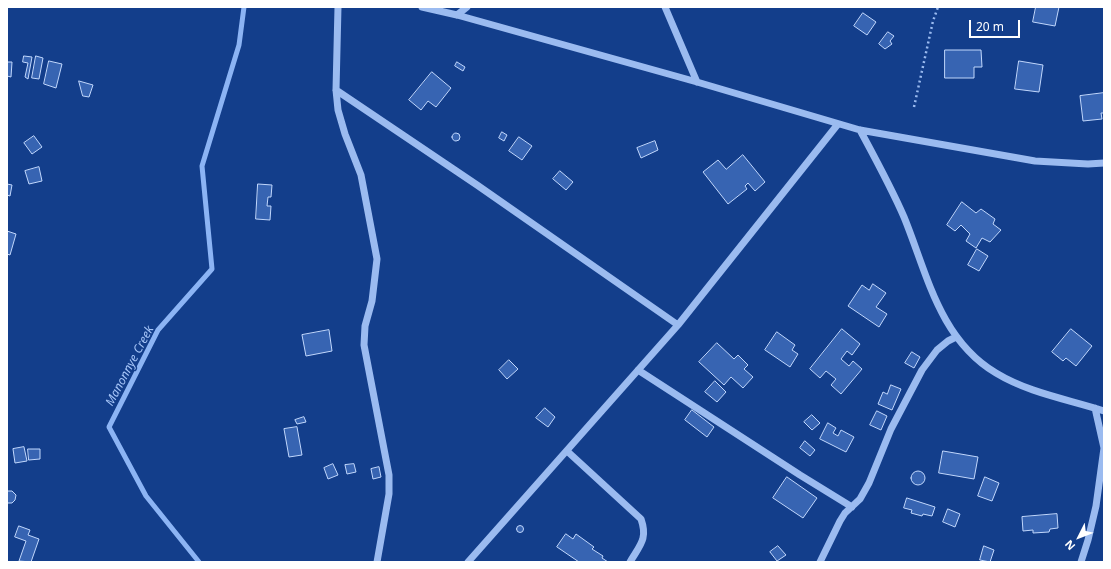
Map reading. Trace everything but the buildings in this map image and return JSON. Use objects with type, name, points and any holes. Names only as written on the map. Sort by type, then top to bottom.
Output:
[{"type":"street","points":[[338,7],[336,90],[338,110],[345,134],[361,175],[377,259],[372,301],[365,326],[364,345],[389,475],[389,494],[377,562]]},
{"type":"street","points":[[422,7],[457,15],[697,82],[860,130],[1035,161],[1088,164],[1104,163]]},
{"type":"street","points":[[457,15],[467,7]]},
{"type":"street","points":[[665,7],[697,82]]},
{"type":"street","points":[[336,90],[477,185],[678,325]]},
{"type":"street","points":[[468,562],[678,325],[838,124]]},
{"type":"street","points":[[860,130],[897,200],[908,225],[931,290],[939,308],[956,337],[984,365],[1014,383],[1104,411]]},
{"type":"street","points":[[820,562],[840,521],[845,513],[860,499],[869,483],[891,429],[922,370],[937,350],[948,341],[956,337]]},
{"type":"street","points":[[638,370],[800,475],[852,506]]},
{"type":"street","points":[[1081,562],[1096,506],[1104,448],[1095,408]]},
{"type":"street","points":[[567,451],[641,520],[644,529],[644,539],[630,562]]},
{"type":"path","points":[[914,107],[933,21],[938,7]]},
{"type":"waterway","name":"Manonnye Creek","points":[[199,562],[146,496],[109,427],[158,330],[212,269],[202,166],[239,45],[244,7]]}]
